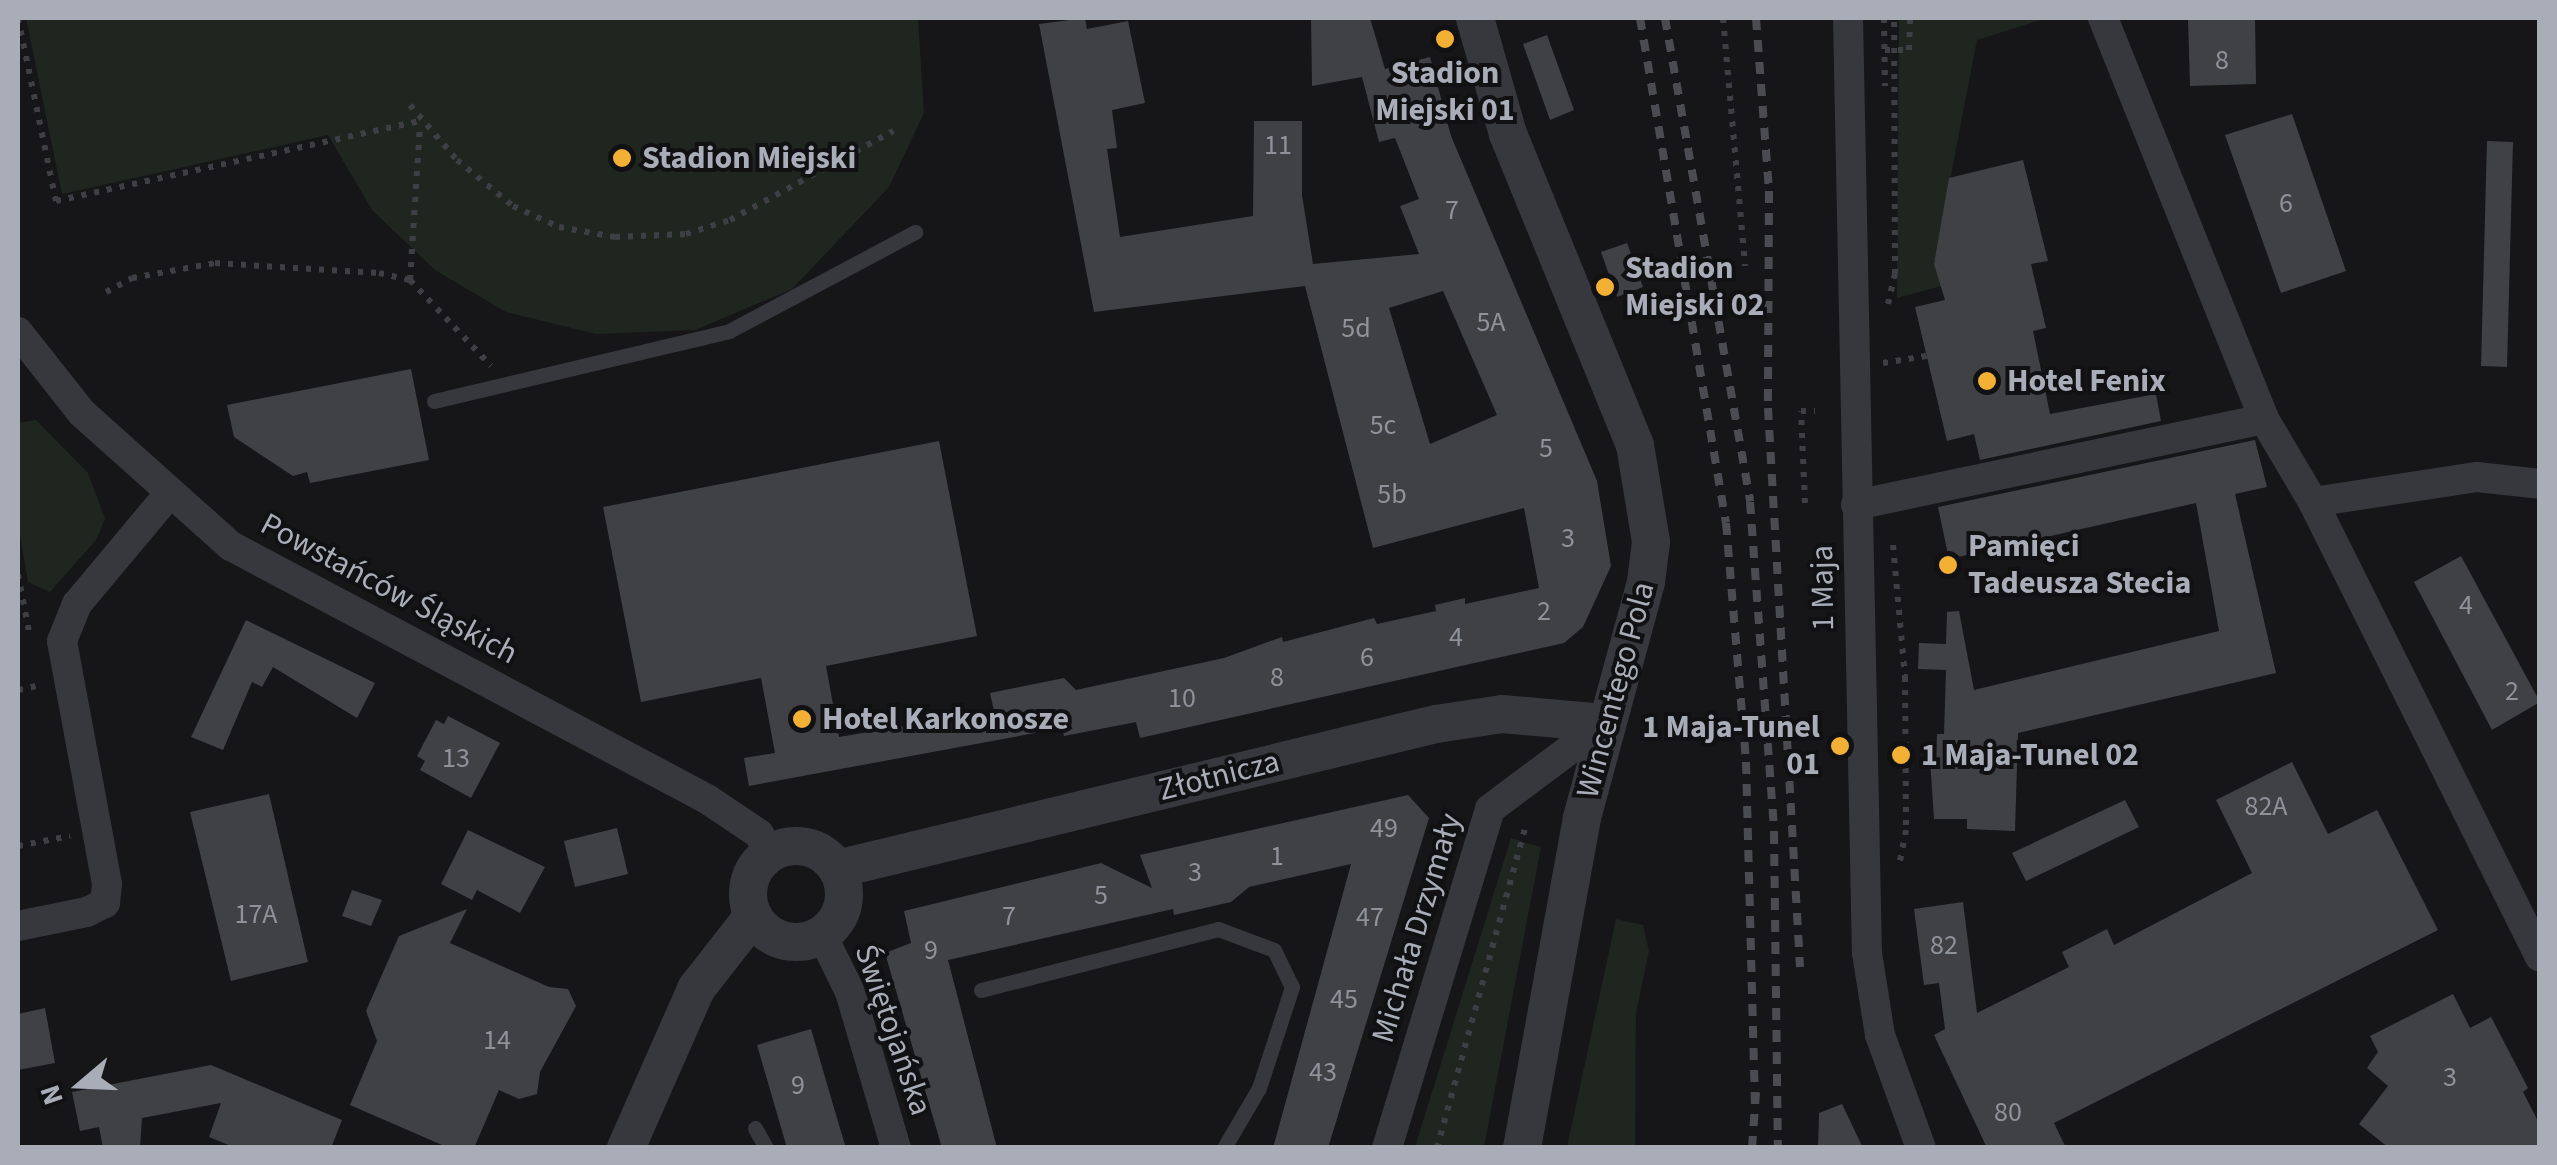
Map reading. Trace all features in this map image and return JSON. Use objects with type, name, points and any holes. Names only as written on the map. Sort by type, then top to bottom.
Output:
[{"type":"street","name":"Wincentego Pola","points":[[1474,18],[1508,134],[1609,376],[1643,485],[1650,542],[1646,582],[1605,723],[1522,1148]]},
{"type":"street","name":"1 Maja","points":[[1848,18],[1867,953],[1880,1035],[1921,1148]]},
{"type":"street","points":[[2103,18],[2264,419],[2312,502],[2540,957]]},
{"type":"street","name":"Powstańców Śląskich","points":[[18,332],[82,413],[168,495],[231,546],[707,799],[758,834],[769,854]]},
{"type":"street","points":[[1856,506],[2264,419]]},
{"type":"street","points":[[2312,502],[2477,476],[2540,484]]},
{"type":"street","points":[[18,926],[87,912],[104,902],[107,884],[62,641],[77,604],[168,495]]},
{"type":"street","name":"Złotnicza","points":[[837,869],[1436,724],[1502,714],[1605,723]]},
{"type":"street","name":"Michała Drzymały","points":[[1386,1148],[1490,809],[1605,723]]},
{"type":"street","points":[[626,1148],[696,989],[752,916],[748,882],[769,854],[814,849],[837,869],[843,905],[822,935],[784,941],[752,916]]},
{"type":"street","name":"Świętojańska","points":[[822,935],[850,992],[896,1148]]},
{"type":"lane","points":[[434,401],[730,331],[915,232]]},
{"type":"lane","points":[[981,990],[1218,929],[1274,950],[1292,987],[1258,1088],[1224,1148]]},
{"type":"lane","points":[[755,1128],[766,1148]]},
{"type":"path","points":[[18,18],[56,201],[422,123]]},
{"type":"path","points":[[1724,18],[1745,266]]},
{"type":"path","points":[[1884,18],[1885,50],[1909,50],[1910,18]]},
{"type":"path","points":[[1891,286],[1894,18]]},
{"type":"path","points":[[410,105],[466,170],[513,206],[584,233],[647,238],[730,220],[893,131]]},
{"type":"path","points":[[410,280],[422,123]]},
{"type":"path","points":[[106,292],[132,278],[215,263],[410,280],[507,384]]},
{"type":"path","points":[[1890,363],[1932,355]]},
{"type":"path","points":[[1804,503],[1801,411],[1815,411]]},
{"type":"path","points":[[1894,549],[1906,694],[1906,830],[1898,869]]},
{"type":"path","points":[[18,574],[32,648]]},
{"type":"path","points":[[35,667],[42,704]]},
{"type":"path","points":[[64,818],[70,852]]},
{"type":"path","points":[[1437,1148],[1526,824]]},
{"type":"path","points":[[18,846],[83,833]]},
{"type":"shaded area","name":"Stadion Miejski","points":[[26,18],[918,18],[924,113],[889,187],[792,289],[695,330],[596,334],[506,312],[435,270],[372,210],[328,135],[62,194]]},
{"type":"shaded area","points":[[1899,18],[2077,18],[2040,20],[1977,40],[1934,263],[1941,286],[1897,298]]},
{"type":"shaded area","points":[[36,420],[88,473],[105,519],[96,540],[50,592],[28,582],[18,524],[18,423]]},
{"type":"shaded area","points":[[1511,838],[1541,847],[1484,1147],[1415,1147]]},
{"type":"shaded area","points":[[1616,919],[1643,925],[1649,951],[1636,1013],[1635,1147],[1567,1147]]},
{"type":"building","points":[[1085,18],[1087,29],[1128,21],[1145,103],[1112,110],[1117,148],[1107,149],[1120,237],[1253,216],[1254,121],[1302,121],[1302,195],[1313,264],[1419,254],[1400,206],[1419,199],[1395,138],[1379,142],[1362,77],[1312,86],[1311,18],[1370,18],[1385,69],[1430,57],[1451,136],[1597,481],[1611,566],[1583,627],[1564,643],[1140,738],[1136,722],[1064,736],[1062,728],[749,786],[744,758],[775,753],[761,678],[641,702],[603,507],[939,441],[977,636],[826,666],[839,737],[994,711],[990,693],[1064,678],[1076,690],[1224,658],[1282,637],[1283,642],[1374,618],[1377,624],[1436,611],[1435,605],[1465,598],[1465,604],[1539,588],[1524,508],[1373,548],[1305,286],[1094,312],[1039,24]],"holes":[[[1443,291],[1497,415],[1430,444],[1389,308]]]},
{"type":"building","points":[[2188,18],[2255,19],[2256,84],[2190,86]]},
{"type":"building","points":[[1547,35],[1574,110],[1550,120],[1523,44]]},
{"type":"building","points":[[2292,114],[2346,271],[2281,293],[2225,135]]},
{"type":"building","points":[[2487,141],[2513,142],[2507,367],[2481,366]]},
{"type":"building","name":"Hotel Fenix","points":[[2023,160],[2048,261],[2031,264],[2046,328],[2033,331],[2050,414],[2156,394],[2161,421],[1980,460],[1974,434],[1947,441],[1915,307],[1945,300],[1934,264],[1949,178]]},
{"type":"building","points":[[1627,243],[1643,287],[1617,297],[1601,252]]},
{"type":"building","points":[[411,369],[429,460],[310,483],[307,472],[293,476],[234,437],[227,405]]},
{"type":"building","points":[[2255,440],[2267,487],[2235,494],[2276,673],[2018,733],[2015,831],[1967,829],[1967,819],[1934,819],[1930,759],[1936,759],[1937,734],[1944,734],[1946,670],[1918,669],[1919,643],[1946,644],[1947,612],[1959,611],[1974,690],[2219,631],[2196,503],[1949,559],[1938,507]]},
{"type":"building","points":[[2461,556],[2540,702],[2492,730],[2414,582]]},
{"type":"building","points":[[246,620],[375,683],[357,718],[273,667],[262,687],[252,682],[223,750],[191,737]]},
{"type":"building","points":[[448,716],[500,743],[471,798],[420,770],[425,761],[417,756],[436,720],[444,724]]},
{"type":"building","points":[[2292,762],[2328,834],[2377,810],[2438,930],[2054,1123],[2066,1148],[1987,1148],[1934,1035],[1945,1029],[1939,983],[1924,985],[1914,909],[1963,902],[1977,1013],[2069,967],[2062,952],[2107,929],[2114,945],[2252,873],[2216,800]]},
{"type":"building","points":[[269,794],[308,962],[231,981],[190,812]]},
{"type":"building","points":[[1408,795],[1429,818],[1328,1148],[1273,1148],[1351,864],[1249,887],[1231,902],[1174,915],[1173,909],[948,960],[997,1148],[942,1148],[885,953],[911,943],[904,911],[1101,863],[1152,888],[1140,855]]},
{"type":"building","points":[[2125,800],[2139,827],[2026,881],[2012,853]]},
{"type":"building","points":[[617,828],[628,874],[575,887],[564,841]]},
{"type":"building","points":[[468,830],[545,867],[520,913],[477,890],[472,900],[441,884]]},
{"type":"building","points":[[352,890],[382,900],[371,926],[342,916]]},
{"type":"building","points":[[467,909],[450,943],[549,987],[568,989],[576,1006],[540,1072],[537,1094],[519,1099],[499,1090],[474,1148],[449,1148],[350,1105],[377,1041],[366,1011],[399,936]]},
{"type":"building","points":[[2453,994],[2470,1028],[2491,1017],[2528,1088],[2523,1092],[2540,1125],[2540,1148],[2389,1148],[2359,1124],[2388,1086],[2367,1068],[2378,1052],[2370,1036]]},
{"type":"building","points":[[45,1008],[55,1063],[18,1070],[18,1014]]},
{"type":"building","points":[[811,1029],[846,1148],[787,1148],[757,1045]]},
{"type":"building","points":[[211,1065],[342,1120],[331,1148],[236,1148],[209,1137],[221,1103],[142,1118],[140,1148],[103,1148],[99,1127],[80,1131],[72,1092]]},
{"type":"building","points":[[1842,1104],[1863,1148],[1818,1148],[1819,1113]]},
{"type":"railway","points":[[1640,18],[1726,523],[1746,762],[1755,1104]]},
{"type":"railway","points":[[1665,18],[1750,502],[1774,832],[1778,1148]]},
{"type":"railway","points":[[1756,18],[1769,191],[1768,408],[1800,967]]},
{"type":"railway","points":[[1752,1148],[1756,1092]]},
{"type":"place","name":"Stadion Miejski 01","points":[[1445,39]]},
{"type":"place","name":"Stadion Miejski","points":[[622,158]]},
{"type":"place","name":"Stadion Miejski 02","points":[[1605,287]]},
{"type":"place","name":"Hotel Fenix","points":[[1987,381]]},
{"type":"place","name":"Pamięci Tadeusza Stecia","points":[[1948,565]]},
{"type":"place","name":"Hotel Karkonosze","points":[[802,719]]},
{"type":"place","name":"1 Maja-Tunel 01","points":[[1840,746]]},
{"type":"place","name":"1 Maja-Tunel 02","points":[[1901,755]]}]
